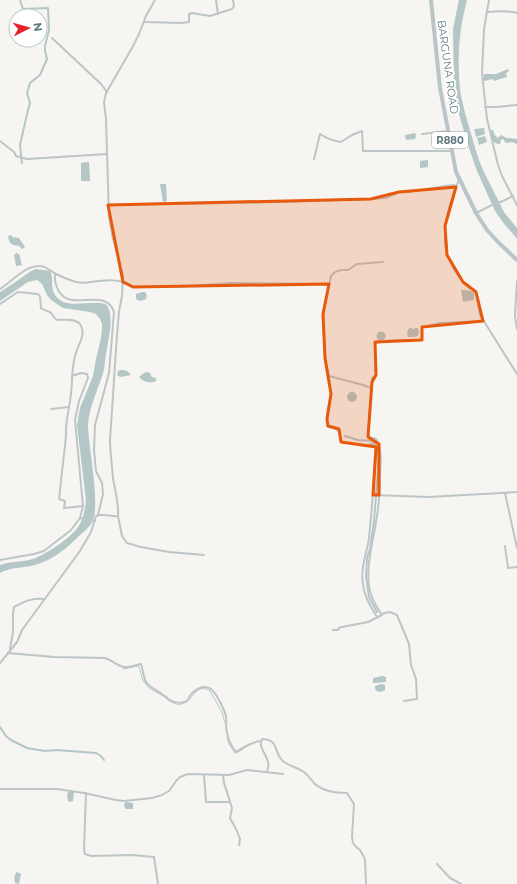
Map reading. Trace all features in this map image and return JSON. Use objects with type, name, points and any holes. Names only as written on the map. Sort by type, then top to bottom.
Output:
[{"type":"main road","name":"BARGUNA ROAD","points":[[431,0],[440,88],[452,151],[459,178],[476,213],[487,230],[517,260]]},
{"type":"street","points":[[155,0],[146,16],[132,48],[107,92],[104,102],[106,119],[109,216],[123,276],[117,335],[110,440],[113,479],[122,536],[127,542],[141,547],[204,555]]},
{"type":"street","points":[[216,0],[218,14]]},
{"type":"street","points":[[144,22],[189,22],[189,14],[192,13],[210,16],[232,10],[234,6],[233,0]]},
{"type":"street","points":[[489,0],[484,29],[482,72],[485,107],[498,165],[517,205]]},
{"type":"street","points":[[487,12],[517,12]]},
{"type":"street","points":[[52,38],[101,84],[107,92]]},
{"type":"street","points":[[485,107],[517,105]]},
{"type":"street","points":[[314,158],[320,134],[324,137],[341,142],[362,131],[363,151],[452,151]]},
{"type":"street","points":[[422,134],[448,131]]},
{"type":"street","points":[[0,141],[14,152],[16,156],[27,159],[107,154]]},
{"type":"street","points":[[459,178],[450,204],[446,226],[445,244],[447,255],[455,271],[463,282],[476,292],[480,315],[517,374]]},
{"type":"street","points":[[108,206],[349,199],[371,200],[386,198],[399,192],[409,192],[454,185],[456,187]]},
{"type":"street","points":[[476,213],[513,196]]},
{"type":"street","points":[[377,617],[368,603],[363,584],[363,566],[373,495],[375,455],[374,444],[372,443],[367,446],[341,442],[338,431],[335,428],[328,426],[327,414],[331,394],[325,358],[324,314],[331,276],[335,272],[348,270],[357,264],[383,262]]},
{"type":"street","points":[[0,289],[26,270],[33,267],[42,266],[77,282],[86,283],[121,281],[133,287],[155,288],[224,284],[329,284]]},
{"type":"street","points":[[0,663],[17,642],[22,630],[80,551],[91,532],[96,516],[98,515],[103,494],[102,484],[96,471],[94,450],[95,425],[109,373],[114,312],[112,306],[102,301],[92,299],[72,300],[66,298],[56,287],[55,273]]},
{"type":"street","points":[[517,281],[515,316],[517,329]]},
{"type":"street","points":[[0,304],[18,292],[38,294],[40,297],[41,308],[52,314],[54,319],[73,320],[80,323],[83,334],[73,362],[71,394],[66,427],[59,499],[65,501],[64,508],[83,506]]},
{"type":"street","points":[[383,614],[380,613],[369,587],[370,560],[379,495],[381,460],[379,444],[375,438],[369,437],[368,434],[372,378],[376,375],[375,344],[377,342],[422,340],[422,327],[440,323],[483,321]]},
{"type":"street","points":[[0,560],[44,551],[71,530],[80,518],[83,506],[75,420],[79,401],[88,378],[87,374],[84,373],[72,376]]},
{"type":"street","points":[[329,376],[371,388]]},
{"type":"street","points":[[51,409],[69,407]]},
{"type":"street","points":[[373,495],[428,497],[517,492]]},
{"type":"street","points":[[505,493],[517,548]]},
{"type":"street","points":[[98,515],[118,516]]},
{"type":"street","points":[[80,518],[95,521]]},
{"type":"street","points":[[505,546],[508,568],[517,567]]},
{"type":"street","points":[[9,652],[13,632],[14,608],[35,598],[45,599]]},
{"type":"street","points":[[333,630],[368,622],[390,612],[397,615],[409,644],[411,665],[416,679],[417,699],[404,702]]},
{"type":"street","points":[[9,652],[54,657],[106,658],[122,667],[141,664],[144,679],[148,685],[170,700],[178,703],[188,700],[198,689],[208,687],[214,692],[224,712],[229,742],[236,752],[247,745],[261,741],[262,739],[267,739],[274,743],[283,762],[308,775],[315,784],[323,789],[333,792],[347,793],[354,804],[353,843],[360,850],[365,859],[366,884]]},
{"type":"street","points":[[261,741],[261,746],[268,763],[267,772]]},
{"type":"street","points":[[0,789],[57,790],[86,793],[124,801],[152,798],[169,791],[176,780],[188,774],[229,775],[247,770],[283,774]]},
{"type":"street","points":[[204,775],[206,802],[230,802]]},
{"type":"street","points":[[224,775],[227,793],[232,808],[230,818],[240,839],[239,845]]},
{"type":"street","points":[[86,793],[85,854],[91,856],[132,855],[154,857],[158,884]]},
{"type":"street","points":[[437,864],[450,878],[461,884]]},
{"type":"highlighted area","points":[[456,187],[445,226],[447,255],[463,282],[476,292],[483,321],[422,327],[422,340],[375,342],[376,375],[372,382],[368,437],[379,444],[379,495],[373,495],[376,447],[341,442],[339,429],[328,426],[327,419],[331,394],[325,358],[323,314],[329,284],[133,287],[123,282],[108,205],[371,199],[399,192]]},
{"type":"shaded area","points":[[459,0],[467,0],[460,33],[459,55],[460,89],[464,107],[481,166],[504,212],[517,228],[517,239],[495,211],[477,171],[459,114],[454,85],[453,29]]},
{"type":"shaded area","points":[[508,69],[509,71],[506,73],[507,77],[495,81],[492,79],[485,81],[483,80],[484,74],[496,74]]},
{"type":"shaded area","points":[[484,128],[485,134],[476,137],[474,129]]},
{"type":"shaded area","points":[[491,130],[493,130],[498,138],[501,135],[507,138],[517,139],[517,144],[512,142],[506,143],[503,139],[501,140],[500,144],[495,143],[492,138]]},
{"type":"shaded area","points":[[415,133],[415,139],[406,140],[405,135]]},
{"type":"shaded area","points":[[485,136],[487,142],[479,145],[477,138]]},
{"type":"shaded area","points":[[428,160],[428,167],[420,168],[420,161]]},
{"type":"shaded area","points":[[89,162],[90,181],[81,181],[81,163]]},
{"type":"shaded area","points":[[160,184],[166,184],[167,201],[163,202]]},
{"type":"shaded area","points":[[12,235],[12,237],[19,238],[25,247],[22,249],[19,246],[11,244],[8,236]]},
{"type":"shaded area","points":[[17,252],[22,265],[16,266],[14,255]]},
{"type":"shaded area","points":[[36,269],[50,271],[55,295],[60,300],[73,304],[101,303],[107,305],[109,310],[110,327],[104,370],[92,404],[88,425],[95,493],[94,517],[86,530],[54,557],[42,563],[0,573],[0,565],[39,557],[72,534],[80,524],[86,500],[77,425],[80,408],[93,376],[101,338],[102,324],[96,314],[63,308],[51,300],[42,284],[37,280],[28,282],[0,301],[0,292]]},
{"type":"shaded area","points":[[461,290],[474,293],[474,300],[463,302]]},
{"type":"shaded area","points":[[145,292],[147,296],[146,299],[141,301],[137,300],[136,294]]},
{"type":"shaded area","points":[[409,328],[414,330],[415,328],[418,328],[418,336],[408,337],[407,333]]},
{"type":"shaded area","points":[[381,331],[386,336],[381,341],[376,336]]},
{"type":"shaded area","points":[[118,371],[127,371],[131,375],[120,377],[117,375]]},
{"type":"shaded area","points":[[147,372],[150,373],[152,377],[156,378],[156,381],[147,382],[139,377]]},
{"type":"shaded area","points":[[350,392],[354,392],[356,393],[356,401],[350,402],[347,399],[347,395]]},
{"type":"shaded area","points":[[382,676],[386,677],[386,682],[373,683],[373,678]]},
{"type":"shaded area","points":[[381,684],[385,685],[385,690],[381,692],[376,691],[375,686]]},
{"type":"shaded area","points":[[68,792],[74,792],[73,801],[69,802],[67,797]]},
{"type":"shaded area","points":[[126,802],[133,803],[133,809],[126,809],[124,804]]},
{"type":"shaded area","points":[[17,872],[21,874],[19,884],[15,883],[14,879]]},
{"type":"waterway","points":[[20,0],[23,9],[48,8],[49,30],[45,46],[47,59],[40,75],[30,83],[27,93],[30,103],[20,145],[22,163]]},
{"type":"waterway","points":[[345,436],[358,440],[375,441],[379,458],[374,521],[370,549],[367,558],[366,576],[369,597],[377,612]]},
{"type":"waterway","points":[[123,669],[138,666],[143,681],[154,691],[176,704],[187,701]]},
{"type":"waterway","points":[[190,699],[201,689],[207,689],[210,691],[222,712],[225,723]]},
{"type":"waterway","points":[[0,727],[6,736],[11,740],[27,748],[45,751],[56,750],[96,753],[104,760]]},
{"type":"waterway","points":[[227,738],[235,753],[243,749]]}]
